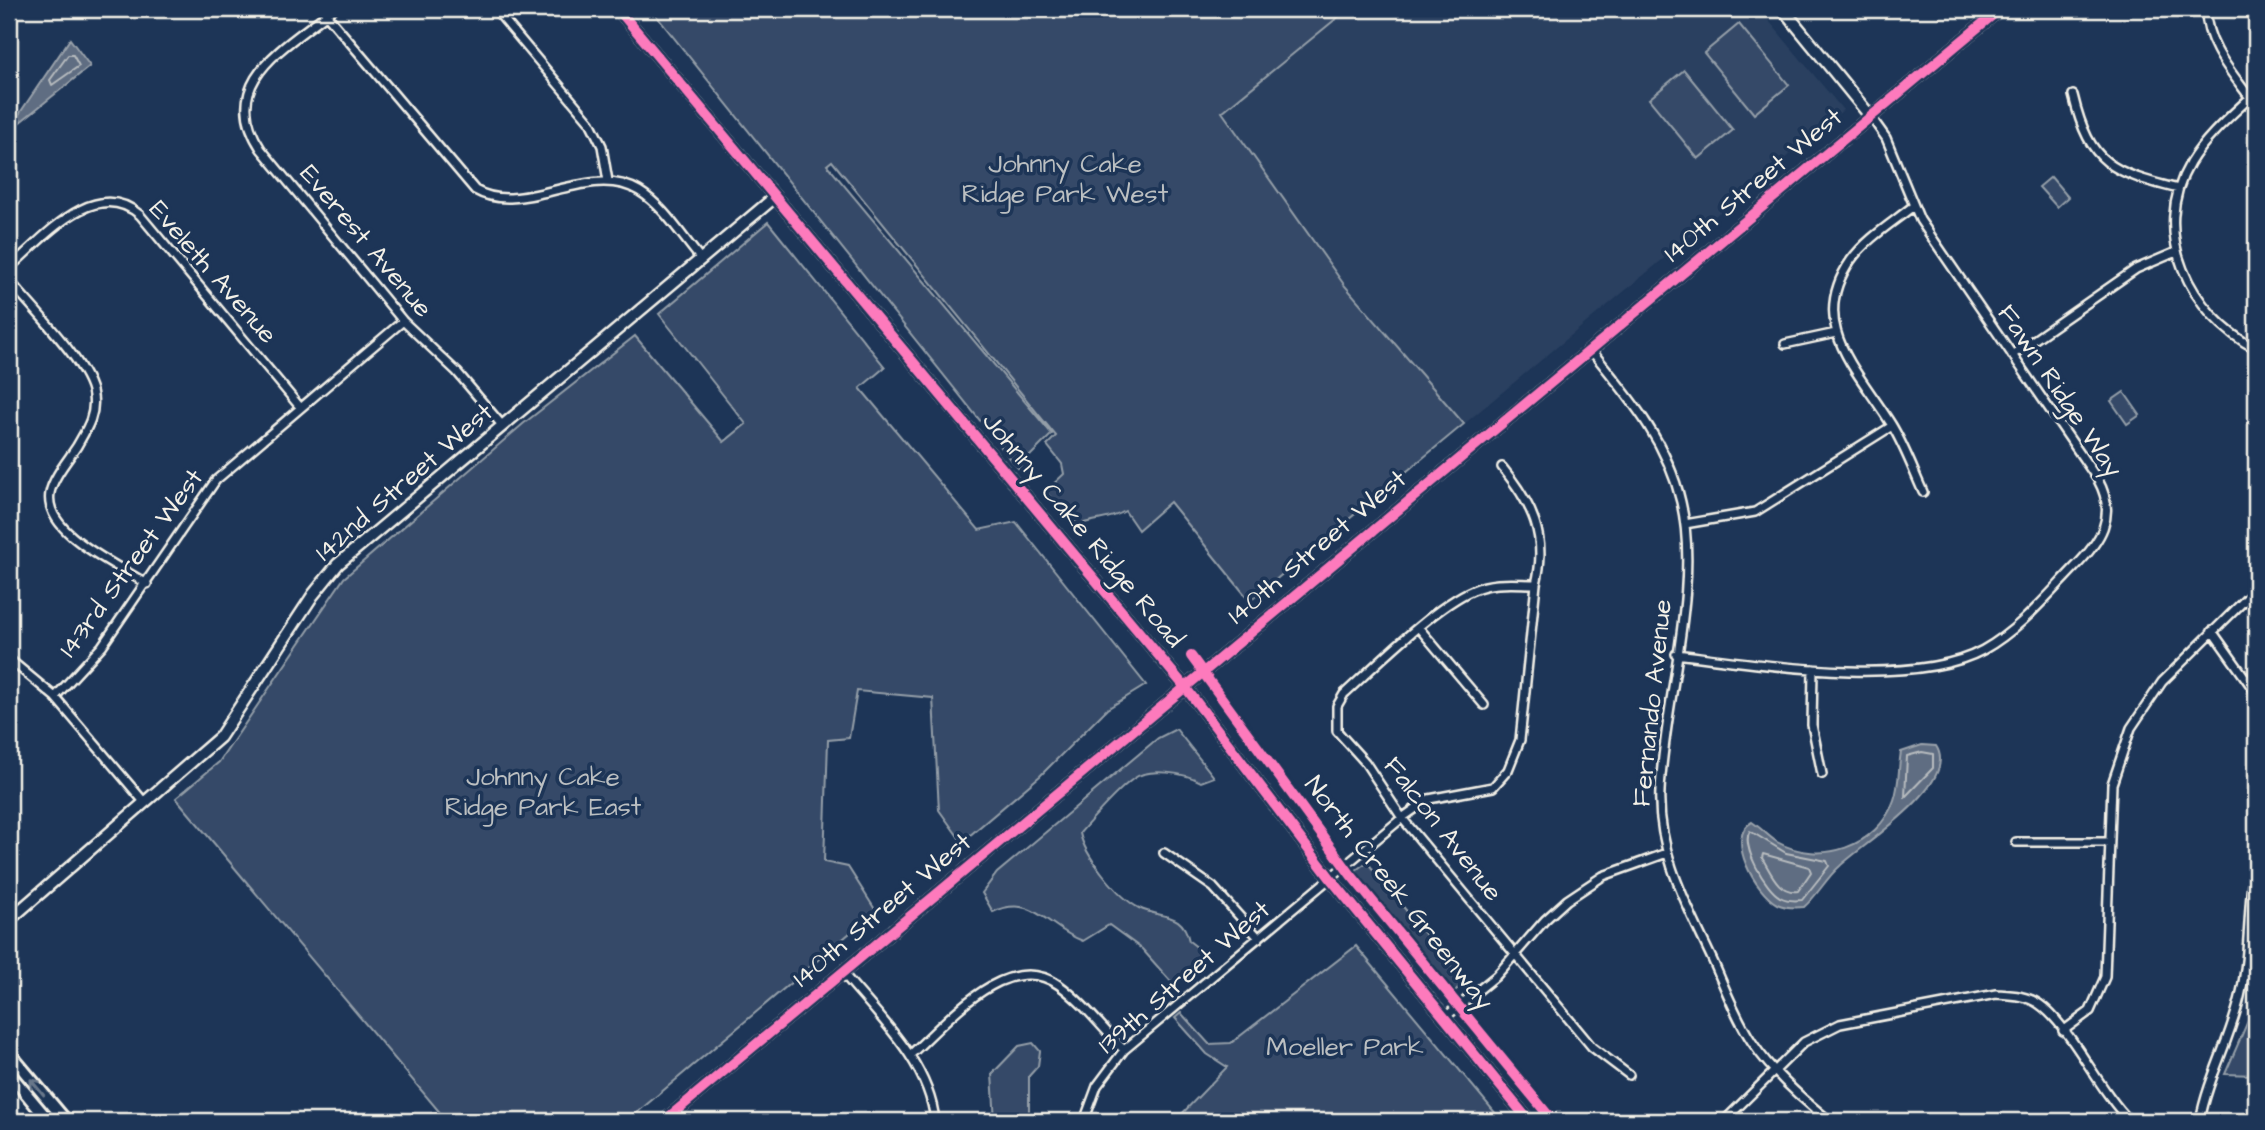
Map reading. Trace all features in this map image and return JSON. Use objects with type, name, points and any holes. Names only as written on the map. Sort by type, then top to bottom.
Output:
[{"type":"main road","points":[[9,1053],[66,1121]]},
{"type":"main road","points":[[9,1093],[32,1121]]},
{"type":"street","points":[[495,9],[590,122],[602,146],[608,181]]},
{"type":"street","name":"Johnny Cake Ridge Road","points":[[618,9],[1185,687],[1331,879],[1528,1121]]},
{"type":"street","points":[[1783,9],[1871,117]]},
{"type":"street","name":"140th Street West","points":[[664,1121],[2000,9]]},
{"type":"street","points":[[2206,9],[2213,43],[2253,95],[2256,106]]},
{"type":"street","points":[[330,11],[475,190],[496,198],[608,181],[630,186],[649,198],[701,259]]},
{"type":"street","name":"Everest Avenue","points":[[330,11],[261,68],[250,83],[246,99],[247,122],[256,141],[403,321],[457,372],[501,424]]},
{"type":"street","points":[[2073,95],[2079,120],[2103,160],[2122,173],[2178,189]]},
{"type":"street","points":[[2253,95],[2199,151],[2178,189],[2174,216],[2176,253],[2190,285],[2210,313],[2232,335],[2256,349]]},
{"type":"street","name":"Fawn Ridge Way","points":[[1676,654],[1813,669],[1921,668],[1968,657],[2009,632],[2097,544],[2107,516],[2103,488],[1912,206],[1886,138],[1871,117]]},
{"type":"street","name":"142nd Street West","points":[[9,920],[220,737],[313,595],[338,564],[501,424],[775,197]]},
{"type":"street","name":"Eveleth Avenue","points":[[9,268],[77,211],[102,201],[135,210],[300,407]]},
{"type":"street","points":[[1912,206],[1864,246],[1844,271],[1834,301],[1836,333],[1848,361],[1892,426],[1923,492]]},
{"type":"street","points":[[2012,355],[2136,269],[2176,253]]},
{"type":"street","points":[[9,280],[81,368],[93,396],[88,427],[51,490],[50,505],[55,520],[67,533],[147,584]]},
{"type":"street","name":"143rd Street West","points":[[55,697],[102,646],[216,480],[403,321]]},
{"type":"street","points":[[1784,344],[1836,333]]},
{"type":"street","name":"Fernando Avenue","points":[[1590,349],[1640,410],[1658,440],[1678,489],[1685,524],[1686,580],[1660,794],[1667,853],[1736,1013],[1752,1042],[1773,1070],[1830,1121]]},
{"type":"street","points":[[1685,524],[1755,512],[1892,426]]},
{"type":"street","name":"139th Street West","points":[[1084,1121],[1097,1086],[1124,1051],[1402,818],[1429,799],[1493,787],[1508,770],[1520,740],[1536,584],[1542,560],[1538,532],[1526,497],[1502,467]]},
{"type":"street","points":[[1484,705],[1419,628],[1472,590],[1492,584],[1536,584]]},
{"type":"street","points":[[2063,1031],[2090,1011],[2105,977],[2107,842],[2112,784],[2131,728],[2162,682],[2256,589]]},
{"type":"street","name":"Falcon Avenue","points":[[1419,628],[1344,694],[1337,706],[1337,731],[1365,762],[1402,818],[1592,1048],[1629,1075]]},
{"type":"street","points":[[2212,631],[2256,693]]},
{"type":"street","points":[[9,659],[55,697],[145,803]]},
{"type":"street","points":[[1813,669],[1812,724],[1822,774]]},
{"type":"street","points":[[2015,842],[2107,842]]},
{"type":"street","points":[[1164,853],[1213,887],[1259,938]]},
{"type":"street","points":[[1444,1018],[1496,976],[1545,920],[1585,887],[1623,867],[1667,853]]},
{"type":"street","points":[[2200,1121],[2205,1093],[2232,1028],[2241,994],[2252,883],[2256,872]]},
{"type":"street","points":[[842,972],[910,1055],[926,1084],[935,1121]]},
{"type":"street","points":[[910,1055],[990,986],[1005,977],[1025,973],[1045,977],[1063,988],[1124,1051]]},
{"type":"street","points":[[1724,1121],[1804,1042],[1840,1024],[1996,994],[2015,995],[2039,1004],[2063,1031],[2114,1105],[2130,1121]]},
{"type":"shaded area","points":[[1348,9],[1759,9],[1843,110],[1464,424],[1345,286],[1221,111]]},
{"type":"green space","name":"Johnny Cake Ridge Park West","points":[[651,9],[1348,9],[1222,112],[1345,286],[1464,424],[1250,601],[1170,502],[1138,530],[1125,511],[1078,525],[1045,492],[1064,474],[1062,464],[1047,445],[1056,436],[832,161],[827,165],[1052,434],[1018,468]]},
{"type":"green space","points":[[1739,24],[1789,85],[1754,114],[1704,53]]},
{"type":"green space","points":[[1684,70],[1733,130],[1698,159],[1649,99]]},
{"type":"green space","points":[[2051,177],[2068,197],[2057,207],[2039,187]]},
{"type":"green space","name":"Johnny Cake Ridge Park East","points":[[768,222],[885,367],[860,388],[979,530],[1016,522],[1146,685],[1107,709],[1040,776],[962,842],[939,810],[933,698],[857,691],[849,738],[828,740],[824,862],[848,867],[876,911],[627,1121],[447,1121],[176,798],[219,762],[344,578],[523,424],[635,336],[724,442],[746,424],[659,314]]},
{"type":"green space","points":[[2124,392],[2140,415],[2127,424],[2111,401]]},
{"type":"green space","points":[[1176,729],[1214,777],[1201,782],[1167,773],[1140,775],[1105,804],[1080,833],[1095,864],[1122,895],[1139,908],[1177,920],[1186,931],[1189,941],[1207,955],[1174,985],[1142,949],[1109,925],[1083,941],[1030,910],[1007,907],[993,912],[982,893],[997,873],[1158,738]]},
{"type":"green space","points":[[1367,862],[1464,982],[1452,994],[1352,873]]},
{"type":"green space","name":"Moeller Park","points":[[1356,946],[1502,1121],[1175,1121],[1227,1067],[1207,1054],[1175,1018],[1181,1013],[1209,1044],[1231,1043]]},
{"type":"green space","points":[[2256,983],[2256,1075],[2225,1074],[2254,1007]]},
{"type":"green space","points":[[1033,1043],[1040,1051],[1038,1066],[1029,1076],[1029,1121],[995,1121],[992,1074],[1019,1046]]},
{"type":"water","points":[[70,39],[90,66],[9,131],[9,129]]},
{"type":"water","points":[[1922,745],[1936,746],[1940,761],[1935,777],[1923,794],[1906,812],[1840,866],[1804,907],[1793,908],[1777,904],[1760,889],[1742,852],[1744,829],[1752,822],[1777,842],[1794,849],[1829,852],[1846,848],[1875,830],[1886,816],[1897,788],[1901,752]]},
{"type":"cycle path","points":[[618,9],[1185,687],[1331,879],[1529,1121]]},
{"type":"cycle path","points":[[664,1121],[2000,9]]},
{"type":"cycle path","name":"North Creek Greenway","points":[[1191,656],[1351,875],[1553,1121]]}]
